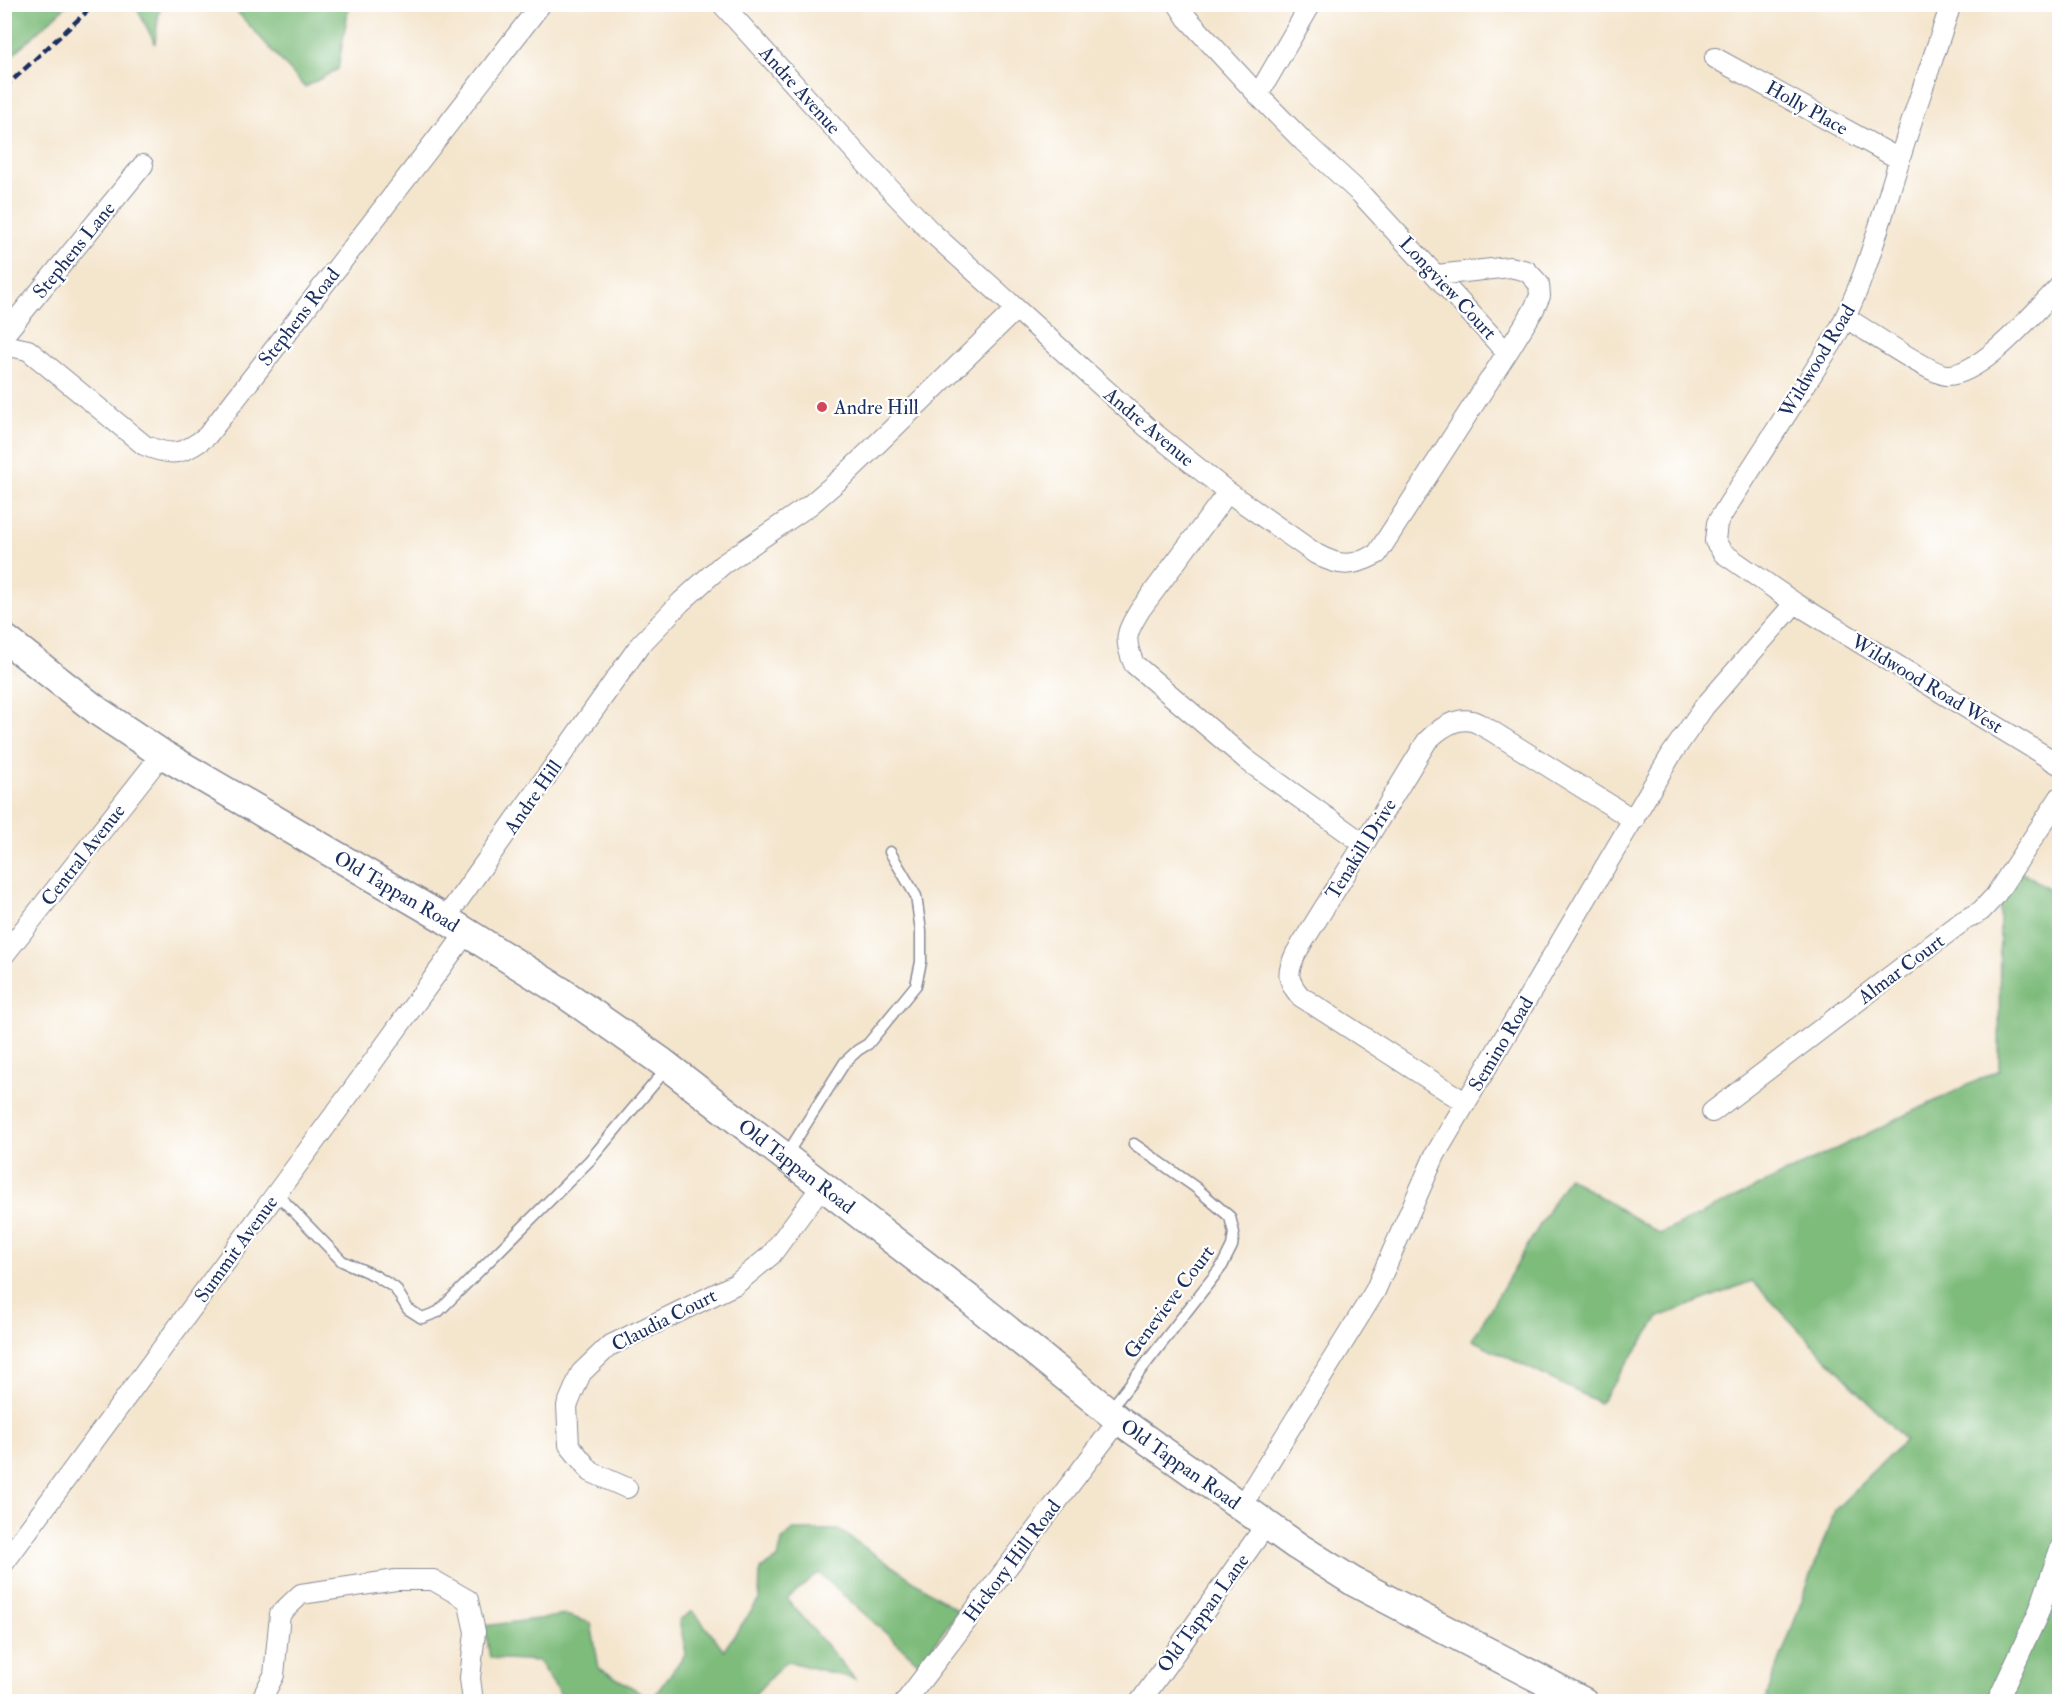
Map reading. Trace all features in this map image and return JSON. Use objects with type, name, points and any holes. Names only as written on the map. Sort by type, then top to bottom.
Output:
[{"type":"main road","name":"Old Tappan Road","points":[[4,638],[99,711],[162,754],[455,926],[562,992],[668,1067],[968,1298],[1114,1416],[1266,1525],[1354,1582],[1584,1701]]},
{"type":"street","name":"Stephens Road","points":[[4,349],[9,346],[28,350],[144,446],[159,452],[175,453],[190,449],[207,436],[541,4]]},
{"type":"street","name":"Longview Court","points":[[1178,4],[1187,18],[1258,95],[1360,194],[1507,353],[1377,554],[1361,562],[1346,564],[1331,562],[1316,554],[1228,492]]},
{"type":"street","points":[[1258,95],[1311,4]]},
{"type":"street","name":"Wildwood Road","points":[[1795,603],[1723,553],[1715,541],[1718,523],[1846,318],[1875,242],[1899,159],[1951,4]]},
{"type":"street","name":"Andre Avenue","points":[[723,5],[930,231],[1148,428],[1228,492]]},
{"type":"street","name":"Holly Place","points":[[1715,58],[1899,159]]},
{"type":"street","name":"Stephens Lane","points":[[4,335],[143,165]]},
{"type":"street","points":[[1437,275],[1510,267],[1527,271],[1539,284],[1540,296],[1507,353]]},
{"type":"street","points":[[1846,318],[1924,365],[1945,375],[1963,372],[1982,362],[2060,286]]},
{"type":"street","name":"Andre Hill","points":[[455,926],[640,645],[681,602],[722,565],[810,505],[846,474],[1016,309]]},
{"type":"street","points":[[1228,492],[1140,610],[1131,625],[1126,644],[1134,664],[1248,761],[1364,844]]},
{"type":"street","name":"Wildwood Road West","points":[[1795,603],[2060,765]]},
{"type":"street","name":"Semino Road","points":[[1241,1507],[1375,1291],[1392,1248],[1435,1155],[1671,754],[1704,707],[1795,603]]},
{"type":"street","name":"Tenakill Drive","points":[[1466,1103],[1300,996],[1290,984],[1289,968],[1296,953],[1427,741],[1440,729],[1455,722],[1472,721],[1634,820]]},
{"type":"street","name":"Central Avenue","points":[[4,956],[162,754]]},
{"type":"street","name":"Almar Court","points":[[1712,1112],[1963,921],[1981,911],[1995,896],[2060,797]]},
{"type":"street","name":"Summit Avenue","points":[[4,1563],[276,1194],[455,926]]},
{"type":"street","name":"Claudia Court","points":[[627,1488],[591,1472],[569,1445],[567,1406],[581,1373],[609,1346],[736,1284],[771,1255],[822,1186]]},
{"type":"street","name":"Hickory Hill Road","points":[[905,1701],[1114,1416]]},
{"type":"street","name":"Old Tappan Lane","points":[[1140,1701],[1266,1525]]},
{"type":"street","points":[[1997,1701],[2038,1614],[2060,1550]]},
{"type":"street","points":[[257,1701],[261,1700],[274,1676],[280,1614],[301,1594],[396,1580],[433,1580],[468,1600],[475,1632],[470,1678],[473,1701]]},
{"type":"lane","points":[[785,1158],[845,1062],[868,1044],[916,985],[921,962],[921,931],[916,896],[890,852]]},
{"type":"lane","points":[[276,1194],[342,1261],[374,1275],[395,1288],[408,1309],[422,1318],[438,1312],[590,1160],[668,1067]]},
{"type":"lane","name":"Genevieve Court","points":[[1114,1416],[1222,1266],[1232,1246],[1234,1233],[1230,1217],[1195,1187],[1134,1144]]},
{"type":"green space","points":[[17,4],[67,5],[5,62],[5,17]]},
{"type":"green space","points":[[135,5],[166,5],[159,11],[155,43]]},
{"type":"green space","points":[[231,5],[349,5],[338,69],[305,87]]},
{"type":"green space","points":[[2016,868],[2059,895],[2059,1701],[1765,1701],[1835,1510],[1905,1440],[1752,1281],[1659,1317],[1600,1403],[1472,1340],[1568,1177],[1660,1234],[1999,1070],[2000,890]]},
{"type":"green space","points":[[793,1530],[839,1530],[958,1611],[920,1664],[819,1573],[787,1599],[855,1679],[786,1661],[755,1694],[754,1701],[565,1701],[538,1661],[490,1658],[485,1626],[566,1615],[591,1623],[599,1668],[652,1699],[686,1653],[679,1620],[693,1611],[724,1650],[759,1600],[760,1569],[778,1559],[782,1541]]},
{"type":"railway","points":[[4,88],[95,4]]},
{"type":"place","name":"Andre Hill","points":[[822,407]]}]
